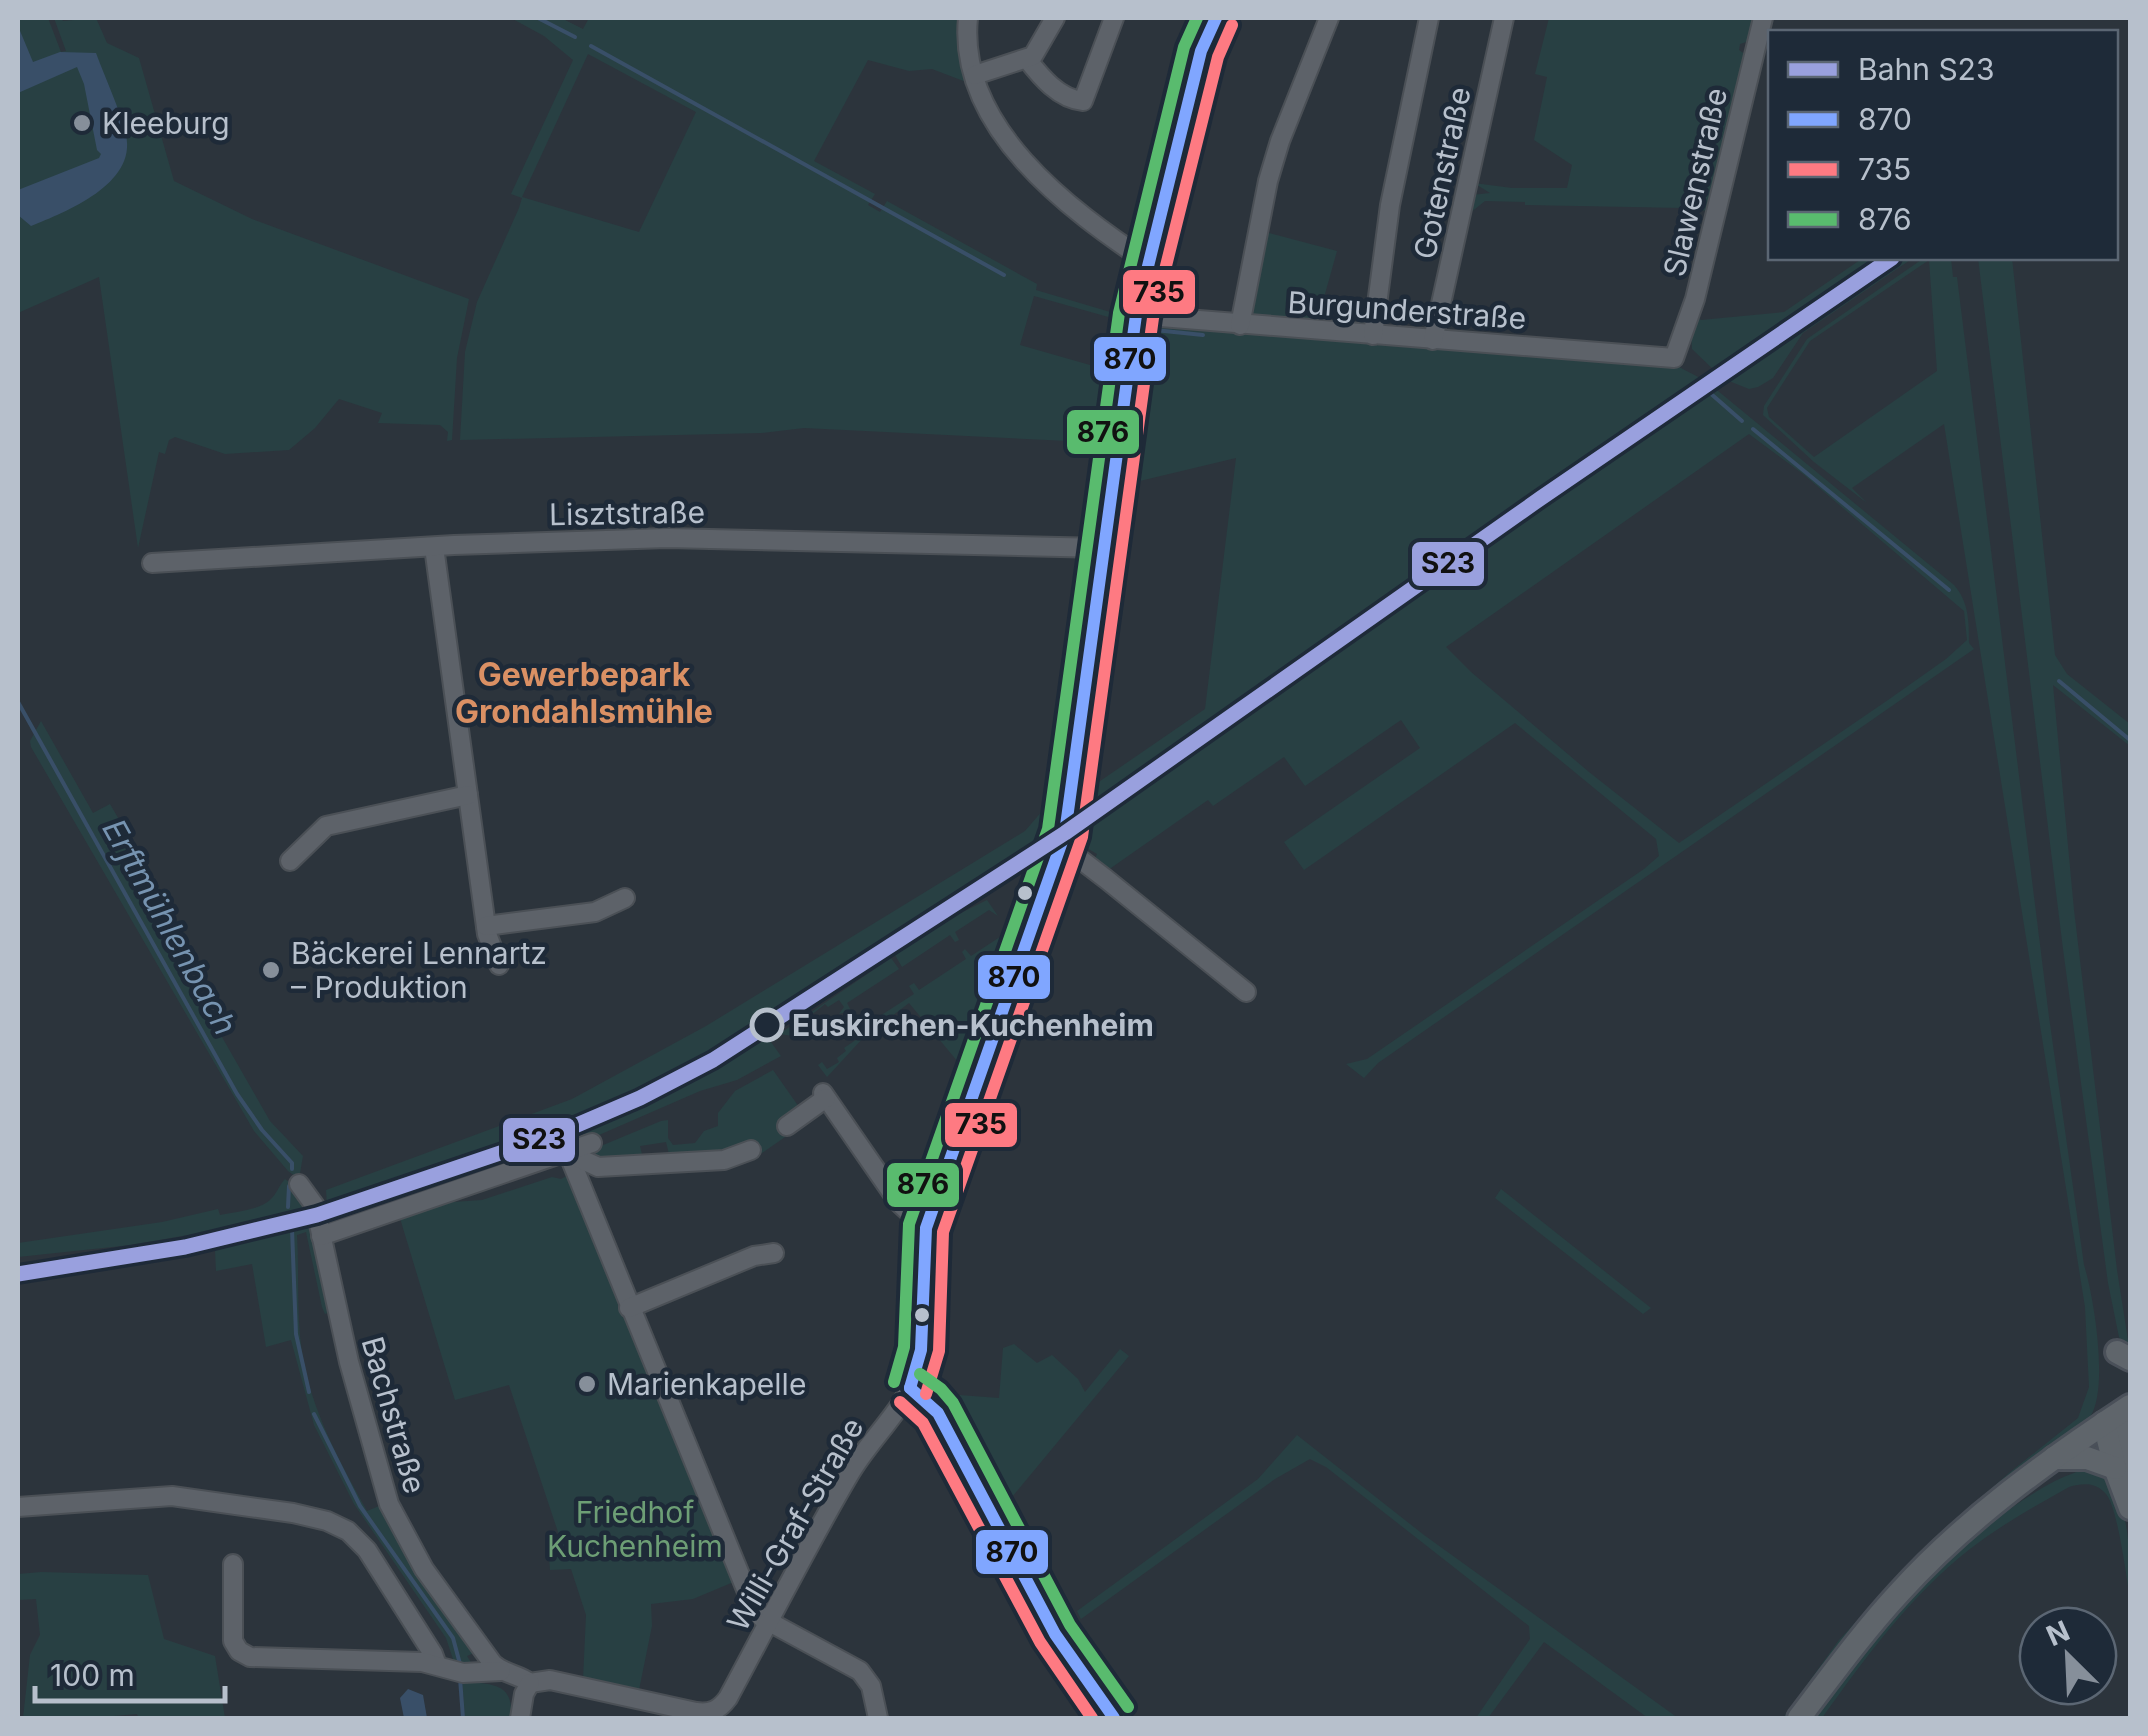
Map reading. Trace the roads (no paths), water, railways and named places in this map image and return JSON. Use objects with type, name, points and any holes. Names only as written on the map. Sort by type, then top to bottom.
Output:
[{"type":"main road","points":[[1799,1718],[1900,1592],[1991,1508],[2054,1458],[2119,1414],[2130,1508]]},
{"type":"main road","points":[[2054,1458],[2126,1459]]},
{"type":"street","points":[[968,18],[968,43],[975,75],[995,121],[1036,172],[1075,209],[1149,263]]},
{"type":"street","points":[[975,75],[1027,59],[1039,50],[1055,18]]},
{"type":"street","points":[[1027,59],[1054,88],[1083,101],[1114,18]]},
{"type":"street","name":"Willi-Graf-Straße","points":[[706,1716],[728,1698],[848,1475],[910,1388],[922,1350],[921,1273],[926,1228],[1035,913],[1061,850],[1136,315],[1200,51],[1216,18]]},
{"type":"street","points":[[1240,325],[1268,181],[1329,18]]},
{"type":"street","points":[[1372,336],[1390,205],[1429,18]]},
{"type":"street","name":"Gotenstraße","points":[[1433,340],[1504,18]]},
{"type":"street","name":"Slawenstraße","points":[[1674,358],[1696,298],[1763,18]]},
{"type":"street","name":"Burgunderstraße","points":[[1136,315],[1674,358]]},
{"type":"street","name":"Lisztstraße","points":[[152,563],[434,547],[754,538],[1103,548]]},
{"type":"street","points":[[434,547],[486,926],[499,966]]},
{"type":"street","points":[[290,861],[326,826],[468,794]]},
{"type":"street","points":[[1061,850],[1076,856],[1106,879],[1246,992]]},
{"type":"street","points":[[486,926],[595,912],[625,898]]},
{"type":"street","points":[[786,1126],[825,1096],[899,1203],[926,1228]]},
{"type":"street","points":[[321,1236],[592,1143]]},
{"type":"street","points":[[568,1153],[598,1167],[724,1160],[752,1150]]},
{"type":"street","points":[[568,1153],[749,1599],[758,1615],[860,1671],[871,1686],[878,1718]]},
{"type":"street","name":"Bachstraße","points":[[300,1184],[314,1206],[349,1362],[389,1504],[424,1569],[500,1671]]},
{"type":"street","points":[[629,1308],[754,1256],[774,1253]]},
{"type":"street","points":[[910,1388],[938,1413],[1055,1634],[1114,1718]]},
{"type":"street","points":[[18,1506],[172,1496],[293,1513],[327,1522],[348,1531],[368,1550],[452,1670]]},
{"type":"street","points":[[233,1564],[233,1641],[239,1651],[250,1656],[422,1662],[452,1670],[500,1671],[519,1675],[530,1683],[550,1680],[706,1716]]},
{"type":"street","points":[[520,1718],[530,1683]]},
{"type":"water","points":[[18,26],[33,62],[60,52],[96,53],[126,135],[127,152],[110,182],[79,204],[31,226],[18,215],[18,190],[101,154],[77,67],[18,93]]},
{"type":"water","points":[[408,1689],[423,1695],[427,1718],[404,1718],[400,1698]]},
{"type":"waterway","points":[[538,18],[575,37]]},
{"type":"waterway","points":[[591,46],[1004,275]]},
{"type":"waterway","points":[[1145,329],[1203,335]]},
{"type":"waterway","points":[[1710,393],[1742,421]]},
{"type":"waterway","points":[[1753,429],[1949,590]]},
{"type":"waterway","points":[[2059,681],[2130,740]]},
{"type":"waterway","name":"Erftmühlenbach","points":[[18,702],[237,1094],[292,1163],[292,1169]]},
{"type":"waterway","name":"Erftmühlenbach","points":[[288,1207],[289,1186]]},
{"type":"waterway","name":"Erftmühlenbach","points":[[292,1229],[296,1334],[309,1392]]},
{"type":"waterway","name":"Erftmühlenbach","points":[[314,1414],[360,1506],[453,1638],[460,1664]]},
{"type":"waterway","name":"Erftmühlenbach","points":[[460,1678],[463,1718]]},
{"type":"rail line","name":"S23","points":[[18,1274],[185,1247],[317,1215],[556,1134],[640,1098],[713,1060],[1065,833],[1541,498],[1889,260]]},
{"type":"place","name":"Kleeburg","points":[[82,123]]},
{"type":"place","name":"Bäckerei Lennartz – Produktion","points":[[271,970]]},
{"type":"place","name":"Euskirchen-Kuchenheim","points":[[767,1025]]},
{"type":"place","name":"Marienkapelle","points":[[587,1384]]},
{"type":"district","name":"Gewerbepark Grondahlsmühle","points":[[584,692]]},
{"type":"park label","name":"Friedhof Kuchenheim","points":[[635,1529]]}]
